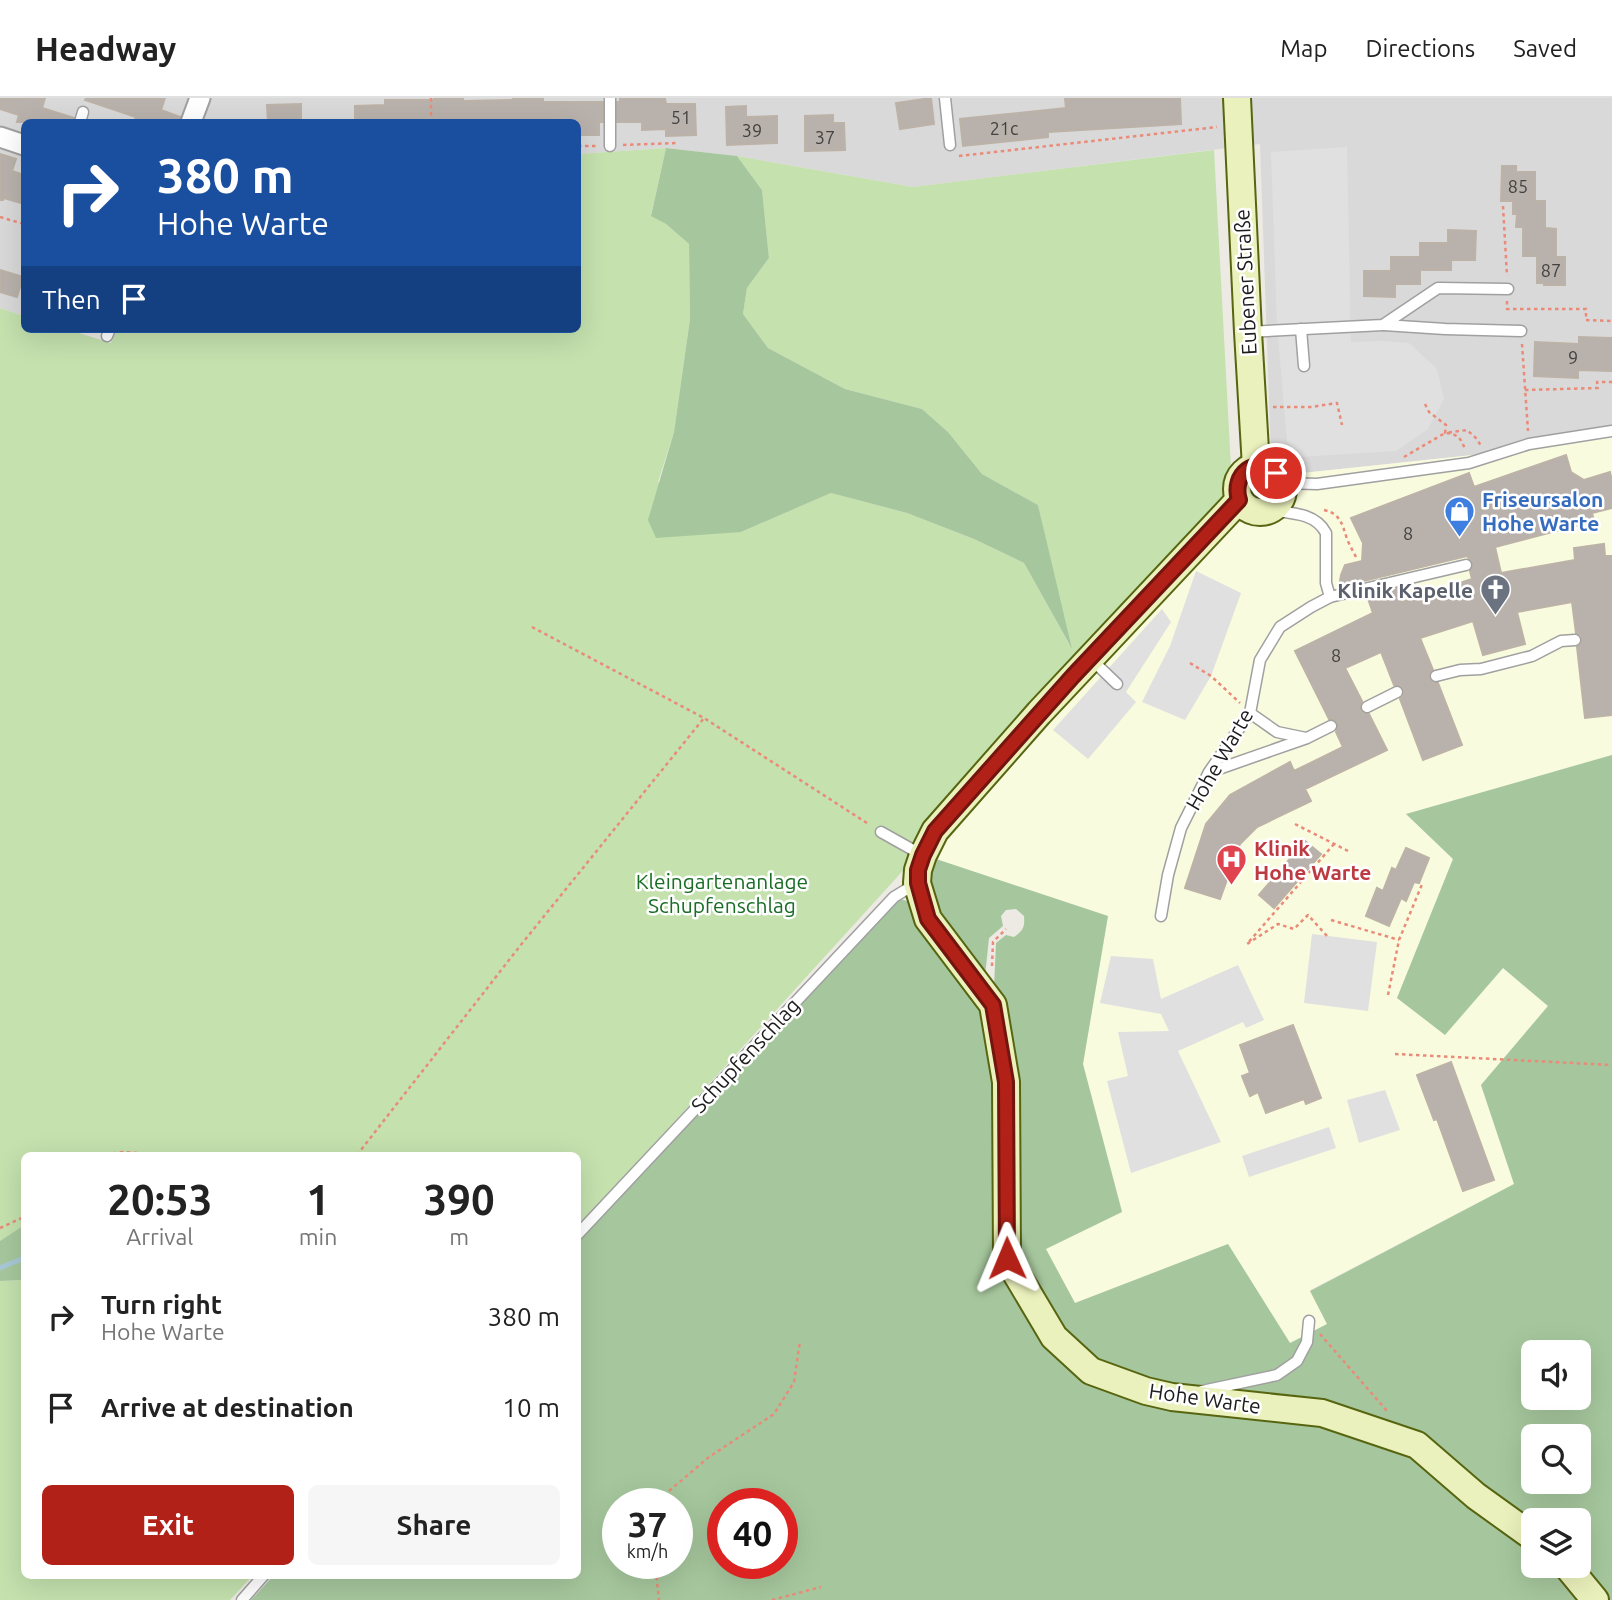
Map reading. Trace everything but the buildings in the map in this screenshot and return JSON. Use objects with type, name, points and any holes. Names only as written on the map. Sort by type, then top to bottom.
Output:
[{"type":"street","points":[[192,119],[200,98]]},
{"type":"street","name":"Eubener Straße","points":[[1237,98],[1256,467]]},
{"type":"street","points":[[0,137],[21,144]]},
{"type":"street","points":[[1239,500],[1251,510],[1261,512],[1274,507],[1280,500],[1282,483],[1278,475],[1272,469],[1256,467]]},
{"type":"street","name":"Hohe Warte","points":[[1256,467],[1241,476],[1237,488],[1239,500],[1089,658],[935,831],[918,870],[918,883],[928,919],[993,1005],[1006,1082],[1007,1258],[1054,1337],[1091,1371],[1146,1391],[1172,1397],[1322,1413],[1417,1445],[1476,1496],[1521,1528]]},
{"type":"street","points":[[1577,1578],[1595,1600]]},
{"type":"lane","points":[[610,98],[610,146]]},
{"type":"lane","points":[[945,98],[950,145]]},
{"type":"lane","points":[[1383,325],[1438,288],[1508,289]]},
{"type":"lane","points":[[1248,332],[1383,325],[1521,331]]},
{"type":"lane","points":[[1301,330],[1304,366]]},
{"type":"lane","points":[[1282,483],[1317,484],[1469,463],[1529,444],[1612,431]]},
{"type":"lane","points":[[1595,435],[1612,439]]},
{"type":"lane","points":[[1268,510],[1301,515],[1317,520],[1322,526],[1326,533],[1326,583],[1330,597]]},
{"type":"lane","name":"Hohe Warte","points":[[1161,916],[1168,875],[1181,828],[1209,772],[1250,713],[1260,660],[1280,627],[1330,597],[1466,565]]},
{"type":"lane","points":[[1436,676],[1532,656],[1561,641],[1575,640]]},
{"type":"lane","points":[[1089,658],[1116,684]]},
{"type":"lane","points":[[1367,707],[1397,692]]},
{"type":"lane","points":[[1250,713],[1277,732],[1307,738]]},
{"type":"lane","points":[[1209,772],[1307,738],[1331,726]]},
{"type":"lane","points":[[881,832],[923,855]]},
{"type":"lane","name":"Schupfenschlag","points":[[581,1231],[894,897],[918,883]]},
{"type":"lane","points":[[1172,1397],[1277,1375],[1297,1361],[1307,1342],[1309,1321]]},
{"type":"lane","points":[[242,1600],[260,1579]]},
{"type":"path","points":[[431,98],[431,119]]},
{"type":"path","points":[[950,145],[952,157],[1220,127]]},
{"type":"path","points":[[581,146],[678,143]]},
{"type":"path","points":[[1503,206],[1507,309],[1586,309],[1586,320],[1612,321]]},
{"type":"path","points":[[0,217],[21,224]]},
{"type":"path","points":[[1528,308],[1528,331],[1521,331],[1529,444]]},
{"type":"path","points":[[1525,390],[1598,388],[1597,382],[1612,382]]},
{"type":"path","points":[[1270,407],[1311,407],[1337,402],[1342,425]]},
{"type":"path","points":[[1424,404],[1429,412],[1446,425],[1445,433]]},
{"type":"path","points":[[1390,474],[1398,461],[1445,433],[1467,430],[1477,439],[1487,458]]},
{"type":"path","points":[[1445,433],[1458,436],[1469,463]]},
{"type":"path","points":[[532,627],[704,719],[881,832]]},
{"type":"path","points":[[1190,663],[1211,676],[1250,713]]},
{"type":"path","points":[[359,1152],[520,946],[704,719]]},
{"type":"path","points":[[1295,824],[1350,852]]},
{"type":"path","points":[[1328,936],[1308,915],[1294,929],[1278,924],[1247,944],[1334,844]]},
{"type":"path","points":[[1388,995],[1399,940],[1423,882]]},
{"type":"path","points":[[1331,920],[1399,940]]},
{"type":"path","points":[[992,965],[993,942],[1006,929]]},
{"type":"path","points":[[1395,1054],[1612,1065]]},
{"type":"path","points":[[0,1228],[21,1218]]},
{"type":"path","points":[[1309,1321],[1390,1414]]},
{"type":"path","points":[[673,1488],[709,1457],[774,1414],[794,1382],[800,1341]]},
{"type":"path","points":[[657,1579],[659,1600]]},
{"type":"path","points":[[772,1600],[821,1587]]},
{"type":"shaded area","points":[[0,98],[1612,98],[1612,429],[1587,430],[1473,455],[1293,474],[1282,463],[1271,458],[1260,144],[913,187],[737,156],[666,148],[581,154],[581,119],[21,119],[21,315],[0,308]]},
{"type":"shaded area","points":[[1347,147],[1351,342],[1409,343],[1437,369],[1444,399],[1428,429],[1396,451],[1298,457],[1287,441],[1277,325],[1271,152]]},
{"type":"shaded area","name":"Klinik Hohe Warte","points":[[1587,430],[1612,430],[1612,755],[1406,814],[1453,859],[1397,998],[1445,1034],[1503,968],[1548,1006],[1481,1085],[1514,1184],[1310,1290],[1327,1324],[1290,1343],[1228,1244],[1075,1303],[1045,1249],[1122,1211],[1083,1064],[1108,916],[930,857],[1044,718],[1236,523],[1280,513],[1293,474],[1473,455]]},
{"type":"shaded area","points":[[1196,571],[1241,593],[1211,676],[1185,720],[1142,702],[1170,646]]},
{"type":"shaded area","points":[[1162,609],[1171,622],[1126,692],[1136,702],[1088,759],[1053,730]]},
{"type":"shaded area","points":[[1312,934],[1377,942],[1368,1011],[1304,1003]]},
{"type":"shaded area","points":[[1111,956],[1153,959],[1161,999],[1238,965],[1264,1020],[1246,1028],[1243,1022],[1178,1051],[1221,1142],[1131,1173],[1107,1081],[1128,1076],[1118,1032],[1169,1031],[1161,1014],[1100,1003]]},
{"type":"shaded area","points":[[1385,1090],[1400,1130],[1359,1143],[1347,1100]]},
{"type":"shaded area","points":[[1329,1127],[1336,1148],[1249,1177],[1242,1156]]},
{"type":"green space","name":"Kleingartenanlage Schupfenschlag","points":[[666,148],[651,215],[689,244],[690,319],[674,432],[658,482],[741,532],[831,493],[907,513],[974,539],[1024,563],[1070,646],[1038,505],[982,474],[948,432],[922,409],[845,389],[768,348],[743,314],[747,288],[769,258],[762,190],[737,156],[913,187],[1214,150],[1231,468],[1237,495],[909,864],[581,1225],[581,1152],[21,1152],[21,1227],[0,1241],[0,308],[21,315],[21,333],[79,333],[111,343],[115,333],[581,333],[581,154]]},
{"type":"green space","points":[[666,148],[737,156],[762,190],[769,258],[747,288],[743,314],[768,348],[845,389],[922,409],[948,432],[982,474],[1038,505],[1072,649],[1024,563],[974,539],[907,513],[831,493],[741,532],[656,538],[648,520],[674,432],[690,319],[689,244],[666,224],[651,216]]},
{"type":"green space","points":[[1612,755],[1612,1600],[1607,1600],[1589,1578],[1591,1578],[1591,1508],[1521,1508],[1521,1517],[1420,1437],[1150,1384],[1093,1361],[1062,1330],[1017,1255],[994,987],[996,943],[1006,935],[1014,937],[1020,933],[1024,926],[1024,916],[1016,909],[1006,910],[1001,916],[1003,926],[989,938],[985,976],[937,906],[924,881],[930,857],[1108,916],[1083,1064],[1122,1212],[1046,1249],[1075,1303],[1228,1244],[1290,1343],[1327,1324],[1310,1291],[1514,1184],[1481,1085],[1548,1006],[1503,968],[1445,1035],[1397,998],[1453,859],[1406,814]]},
{"type":"green space","points":[[897,898],[910,902],[985,1008],[997,1083],[995,1257],[1083,1378],[1319,1422],[1409,1456],[1521,1538],[1521,1578],[1565,1578],[1584,1600],[251,1600],[270,1579],[581,1579],[581,1239]]},
{"type":"green space","points":[[21,1227],[21,1280],[0,1281],[0,1241]]},
{"type":"green space","points":[[21,1280],[21,1579],[249,1579],[230,1600],[0,1600],[0,1281]]},
{"type":"waterway","points":[[0,1268],[21,1259]]},
{"type":"place","name":"Friseursalon Hohe Warte","points":[[1459,538]]},
{"type":"place","name":"Klinik Kapelle","points":[[1496,617]]},
{"type":"place","name":"Klinik Hohe Warte","points":[[1231,887]]},
{"type":"route","points":[[1007,1258],[1006,1082],[993,1005],[928,919],[918,883],[918,870],[923,855],[935,831],[1021,732],[1239,500],[1237,485],[1244,472],[1260,466],[1276,473]]}]
